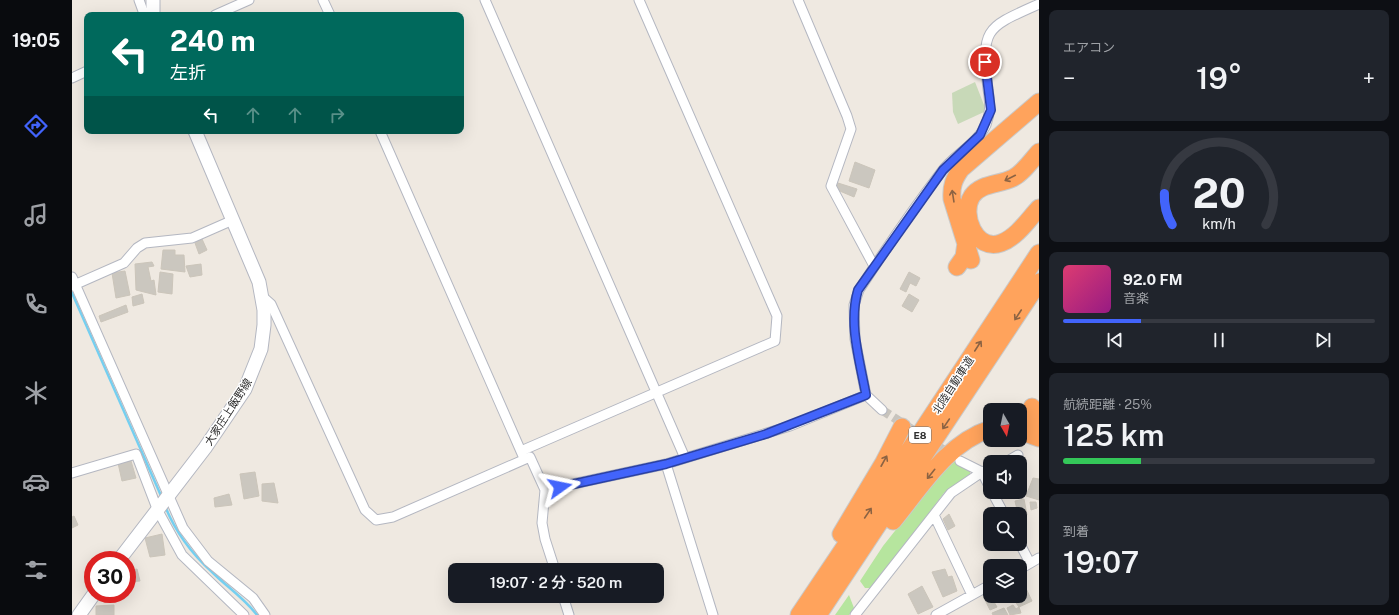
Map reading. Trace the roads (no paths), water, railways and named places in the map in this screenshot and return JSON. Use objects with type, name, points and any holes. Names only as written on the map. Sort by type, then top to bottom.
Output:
[{"type":"highway","points":[[964,264],[966,243],[952,198],[954,179],[961,169],[1039,102]]},
{"type":"highway","points":[[1039,152],[1014,177],[979,189],[968,203],[967,212],[973,232],[978,239],[983,243],[991,244],[1000,243],[1014,235],[1039,208]]},
{"type":"highway","name":"北陸自動車道","points":[[799,615],[890,481],[1039,253]]},
{"type":"highway","name":"北陸自動車道","points":[[818,615],[1039,282]]},
{"type":"highway","points":[[1027,419],[1039,427]]},
{"type":"highway","points":[[1027,421],[1039,438]]},
{"type":"highway","points":[[792,615],[867,491],[902,427]]},
{"type":"highway","points":[[823,615],[879,539],[938,466],[966,440],[983,432]]},
{"type":"main road","points":[[151,12],[153,0]]},
{"type":"main road","name":"大家庄上飯野線","points":[[127,551],[163,504],[245,390],[254,371],[264,335],[264,310],[255,271],[196,134]]},
{"type":"main road","points":[[79,615],[88,603]]},
{"type":"street","points":[[138,0],[143,11],[145,12]]},
{"type":"street","points":[[222,12],[249,0]]},
{"type":"street","points":[[323,0],[329,12]]},
{"type":"street","points":[[485,0],[685,458]]},
{"type":"street","points":[[262,296],[271,304],[365,510],[376,520],[393,517],[522,455],[775,341],[777,316],[639,0]]},
{"type":"street","points":[[798,0],[847,116],[851,129],[831,186],[874,266]]},
{"type":"street","points":[[882,410],[866,395],[855,339],[854,305],[858,290],[943,170],[980,135],[986,124],[991,110],[985,62],[985,45],[988,34],[1001,21],[1039,4]]},
{"type":"street","points":[[72,78],[84,72]]},
{"type":"street","points":[[381,134],[522,455]]},
{"type":"street","points":[[233,220],[192,238],[145,243],[137,248],[124,263],[73,283],[149,450],[163,504],[182,555],[244,615]]},
{"type":"street","points":[[545,490],[666,464],[790,426],[866,395]]},
{"type":"street","points":[[72,473],[149,450]]},
{"type":"street","points":[[136,454],[163,504],[208,561],[253,598],[265,615]]},
{"type":"street","points":[[522,455],[530,457],[545,490],[542,523],[545,539],[553,563]]},
{"type":"street","points":[[960,460],[983,470]]},
{"type":"street","points":[[666,464],[714,615]]},
{"type":"street","points":[[855,615],[951,493],[983,473]]},
{"type":"street","points":[[934,516],[972,595]]},
{"type":"street","points":[[1024,551],[1030,563]]},
{"type":"street","points":[[1027,565],[1039,558]]},
{"type":"street","points":[[936,615],[983,589]]},
{"type":"street","points":[[566,603],[570,615]]},
{"type":"waterway","points":[[72,293],[162,498]]},
{"type":"waterway","points":[[165,506],[179,533],[191,550],[257,615]]},
{"type":"tunnel","points":[[882,410],[953,456]]}]
